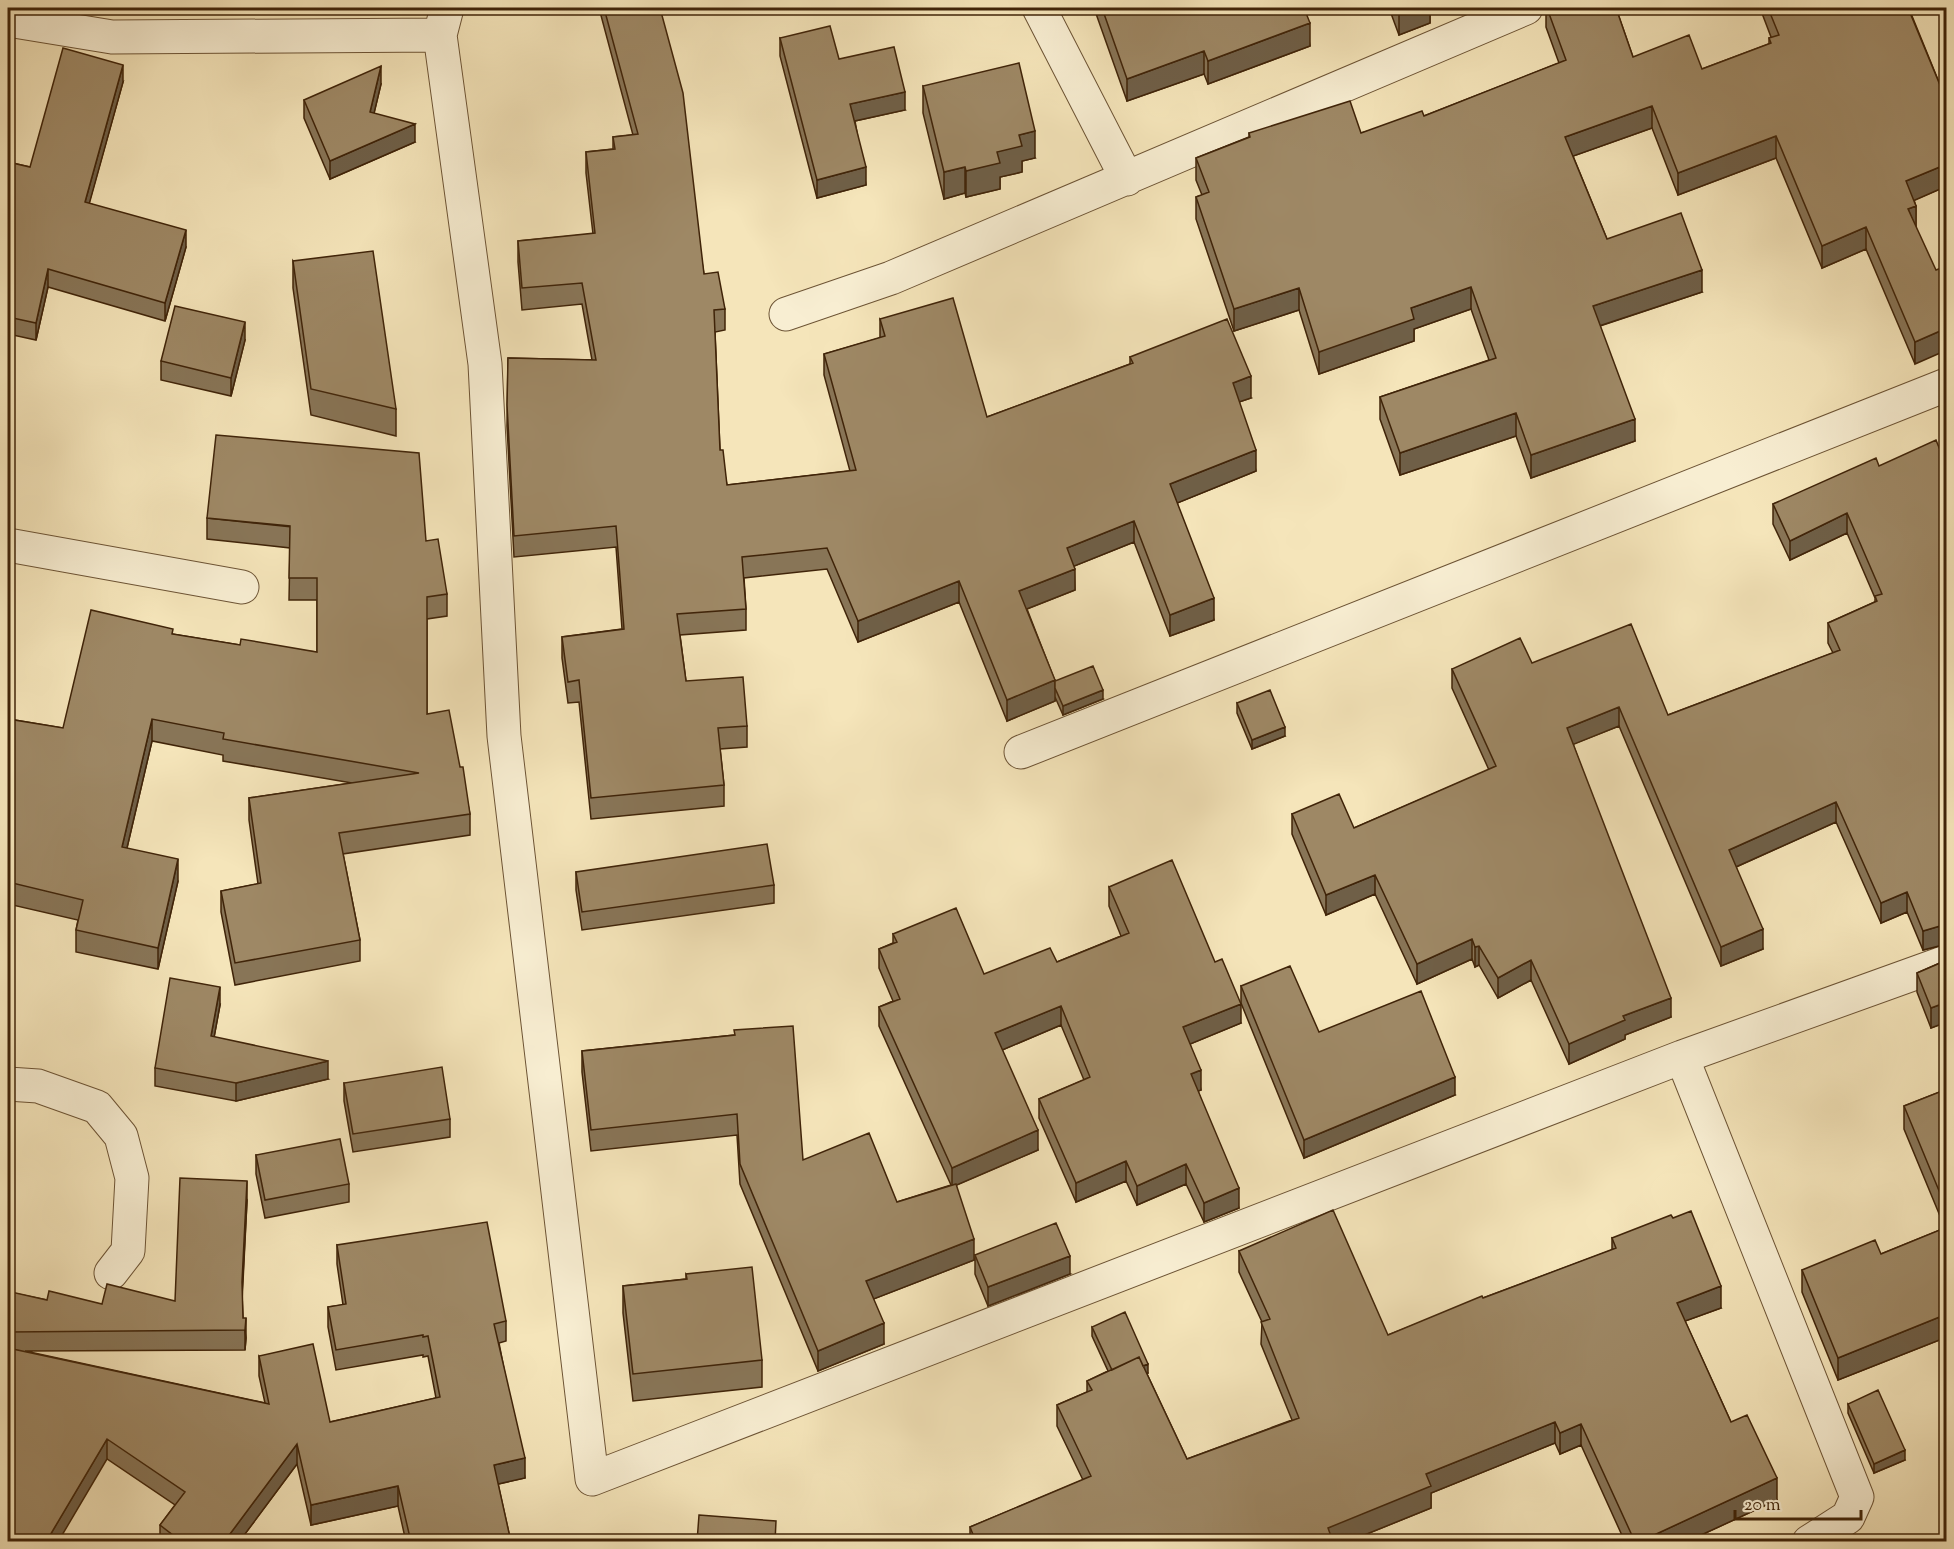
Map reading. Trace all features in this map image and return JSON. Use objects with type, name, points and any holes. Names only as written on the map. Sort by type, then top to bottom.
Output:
[{"type":"street","points":[[1039,8],[1126,179]]},
{"type":"street","points":[[786,314],[891,278],[1526,8]]},
{"type":"street","points":[[8,20],[112,37],[443,21],[485,364],[504,736],[592,1479],[1682,1057],[1947,962]]},
{"type":"street","points":[[1021,752],[1947,385]]},
{"type":"street","points":[[8,545],[242,587]]},
{"type":"street","points":[[1682,1057],[1857,1497],[1848,1517],[1809,1542]]},
{"type":"street","points":[[8,1084],[39,1086],[98,1107],[121,1136],[132,1178],[128,1251],[111,1273]]},
{"type":"building","points":[[604,8],[660,8],[683,93],[704,274],[718,272],[725,309],[714,310],[720,450],[723,450],[727,485],[856,470],[824,354],[885,336],[880,319],[953,298],[987,417],[1133,363],[1130,357],[1227,319],[1251,376],[1233,383],[1256,450],[1170,484],[1214,598],[1170,615],[1134,521],[1067,548],[1075,569],[1019,591],[1055,680],[1007,700],[959,581],[858,621],[827,548],[742,557],[746,609],[677,614],[686,681],[743,677],[747,726],[718,728],[724,785],[591,798],[579,680],[568,682],[562,637],[624,629],[616,526],[514,536],[507,405],[508,358],[596,360],[582,283],[522,288],[518,241],[595,233],[586,152],[615,149],[613,137],[638,134]]},
{"type":"building","points":[[1102,8],[1304,8],[1310,23],[1208,61],[1204,51],[1127,79]]},
{"type":"building","points":[[1397,8],[1413,8],[1399,13]]},
{"type":"building","points":[[1547,8],[1616,8],[1633,57],[1689,35],[1702,69],[1771,43],[1769,38],[1779,35],[1768,8],[1908,8],[1947,102],[1947,164],[1906,181],[1916,206],[1908,209],[1936,270],[1944,267],[1947,273],[1947,328],[1915,342],[1866,227],[1822,246],[1776,136],[1678,173],[1652,106],[1565,137],[1607,239],[1681,213],[1702,270],[1593,306],[1635,419],[1531,455],[1516,413],[1400,453],[1380,397],[1496,358],[1471,287],[1411,308],[1414,319],[1319,352],[1299,288],[1234,309],[1196,197],[1209,192],[1196,158],[1250,137],[1249,133],[1350,101],[1361,133],[1422,111],[1424,116],[1566,60]]},
{"type":"building","points":[[830,26],[839,59],[894,47],[905,92],[850,104],[866,167],[817,180],[780,38]]},
{"type":"building","points":[[63,48],[123,65],[85,202],[186,230],[165,303],[48,269],[36,323],[8,317],[8,162],[30,167]]},
{"type":"building","points":[[1019,63],[1035,131],[1019,135],[1022,146],[997,152],[1000,163],[966,171],[965,167],[944,172],[923,86]]},
{"type":"building","points":[[381,66],[370,112],[415,124],[330,161],[304,100]]},
{"type":"building","points":[[373,251],[396,409],[311,389],[293,261]]},
{"type":"building","points":[[175,306],[245,322],[231,378],[161,361]]},
{"type":"building","points":[[216,435],[419,453],[426,541],[438,539],[447,594],[427,597],[427,714],[449,710],[460,767],[463,767],[470,814],[339,833],[360,940],[235,963],[221,891],[261,883],[249,798],[419,773],[223,739],[224,733],[152,719],[122,847],[178,859],[158,948],[76,930],[83,900],[8,882],[8,719],[63,728],[91,610],[173,629],[172,634],[240,645],[241,639],[317,652],[317,578],[289,578],[290,526],[207,518]]},
{"type":"building","points":[[1936,440],[1942,455],[1947,453],[1947,547],[1942,549],[1947,560],[1947,778],[1940,780],[1947,795],[1947,924],[1923,931],[1907,892],[1881,903],[1836,802],[1729,850],[1763,929],[1721,947],[1619,707],[1567,728],[1671,998],[1623,1016],[1625,1020],[1569,1044],[1531,960],[1498,978],[1479,946],[1475,947],[1472,939],[1417,964],[1375,875],[1326,895],[1292,814],[1339,794],[1354,828],[1496,766],[1452,669],[1520,638],[1532,663],[1631,624],[1668,715],[1840,650],[1828,623],[1877,601],[1875,596],[1882,594],[1847,513],[1790,541],[1773,504],[1876,458],[1879,466]]},
{"type":"building","points":[[1093,666],[1103,690],[1063,706],[1055,688],[1055,681]]},
{"type":"building","points":[[1270,690],[1285,727],[1252,740],[1237,703]]},
{"type":"building","points":[[767,844],[774,885],[582,912],[576,872]]},
{"type":"building","points":[[1172,860],[1215,962],[1222,959],[1241,1004],[1183,1027],[1201,1070],[1191,1074],[1239,1188],[1204,1203],[1186,1164],[1137,1186],[1126,1161],[1076,1183],[1039,1099],[1090,1077],[1061,1006],[995,1033],[1038,1130],[952,1168],[879,1007],[900,999],[879,949],[897,942],[893,934],[956,908],[984,974],[1050,948],[1057,962],[1129,933],[1109,887]]},
{"type":"building","points":[[1947,960],[1947,1002],[1931,1008],[1917,973]]},
{"type":"building","points":[[1290,966],[1319,1032],[1421,991],[1455,1077],[1304,1140],[1241,986]]},
{"type":"building","points":[[170,978],[220,987],[211,1036],[328,1061],[236,1083],[155,1068]]},
{"type":"building","points":[[793,1026],[803,1160],[869,1133],[897,1202],[956,1184],[974,1239],[866,1281],[884,1323],[818,1351],[740,1164],[737,1114],[591,1130],[582,1051],[735,1035],[734,1030]]},
{"type":"building","points":[[442,1067],[450,1119],[353,1134],[344,1083]]},
{"type":"building","points":[[1947,1089],[1947,1210],[1904,1106]]},
{"type":"building","points":[[340,1139],[349,1184],[265,1200],[256,1155]]},
{"type":"building","points":[[180,1178],[247,1181],[242,1282],[245,1330],[8,1332],[8,1281],[13,1272],[11,1292],[47,1300],[49,1291],[102,1304],[107,1284],[175,1301]]},
{"type":"building","points":[[1333,1210],[1388,1335],[1482,1296],[1483,1298],[1616,1248],[1612,1238],[1671,1215],[1673,1218],[1691,1211],[1721,1286],[1677,1303],[1731,1422],[1747,1415],[1777,1478],[1635,1542],[1581,1424],[1560,1433],[1555,1422],[1426,1474],[1431,1486],[1328,1528],[1333,1542],[976,1542],[970,1527],[1091,1476],[1057,1405],[1092,1390],[1087,1381],[1139,1357],[1187,1459],[1299,1418],[1261,1322],[1270,1319],[1239,1251]]},
{"type":"building","points":[[487,1222],[506,1321],[494,1324],[525,1458],[494,1465],[511,1542],[411,1542],[398,1486],[311,1505],[297,1444],[224,1542],[182,1542],[160,1525],[185,1492],[107,1439],[46,1542],[8,1542],[8,1348],[269,1404],[259,1356],[313,1344],[330,1422],[440,1397],[428,1336],[336,1350],[328,1307],[346,1304],[337,1245]]},
{"type":"building","points":[[1056,1223],[1070,1256],[988,1287],[975,1255]]},
{"type":"building","points":[[1947,1227],[1947,1314],[1838,1358],[1802,1270],[1875,1240],[1881,1254]]},
{"type":"building","points":[[752,1267],[762,1360],[633,1374],[623,1286],[687,1279],[686,1274]]},
{"type":"building","points":[[1125,1312],[1148,1364],[1143,1366],[1139,1357],[1112,1370],[1092,1327]]},
{"type":"building","points":[[1878,1390],[1905,1450],[1874,1464],[1848,1404]]},
{"type":"building","points":[[699,1515],[776,1521],[775,1542],[697,1542]]}]
